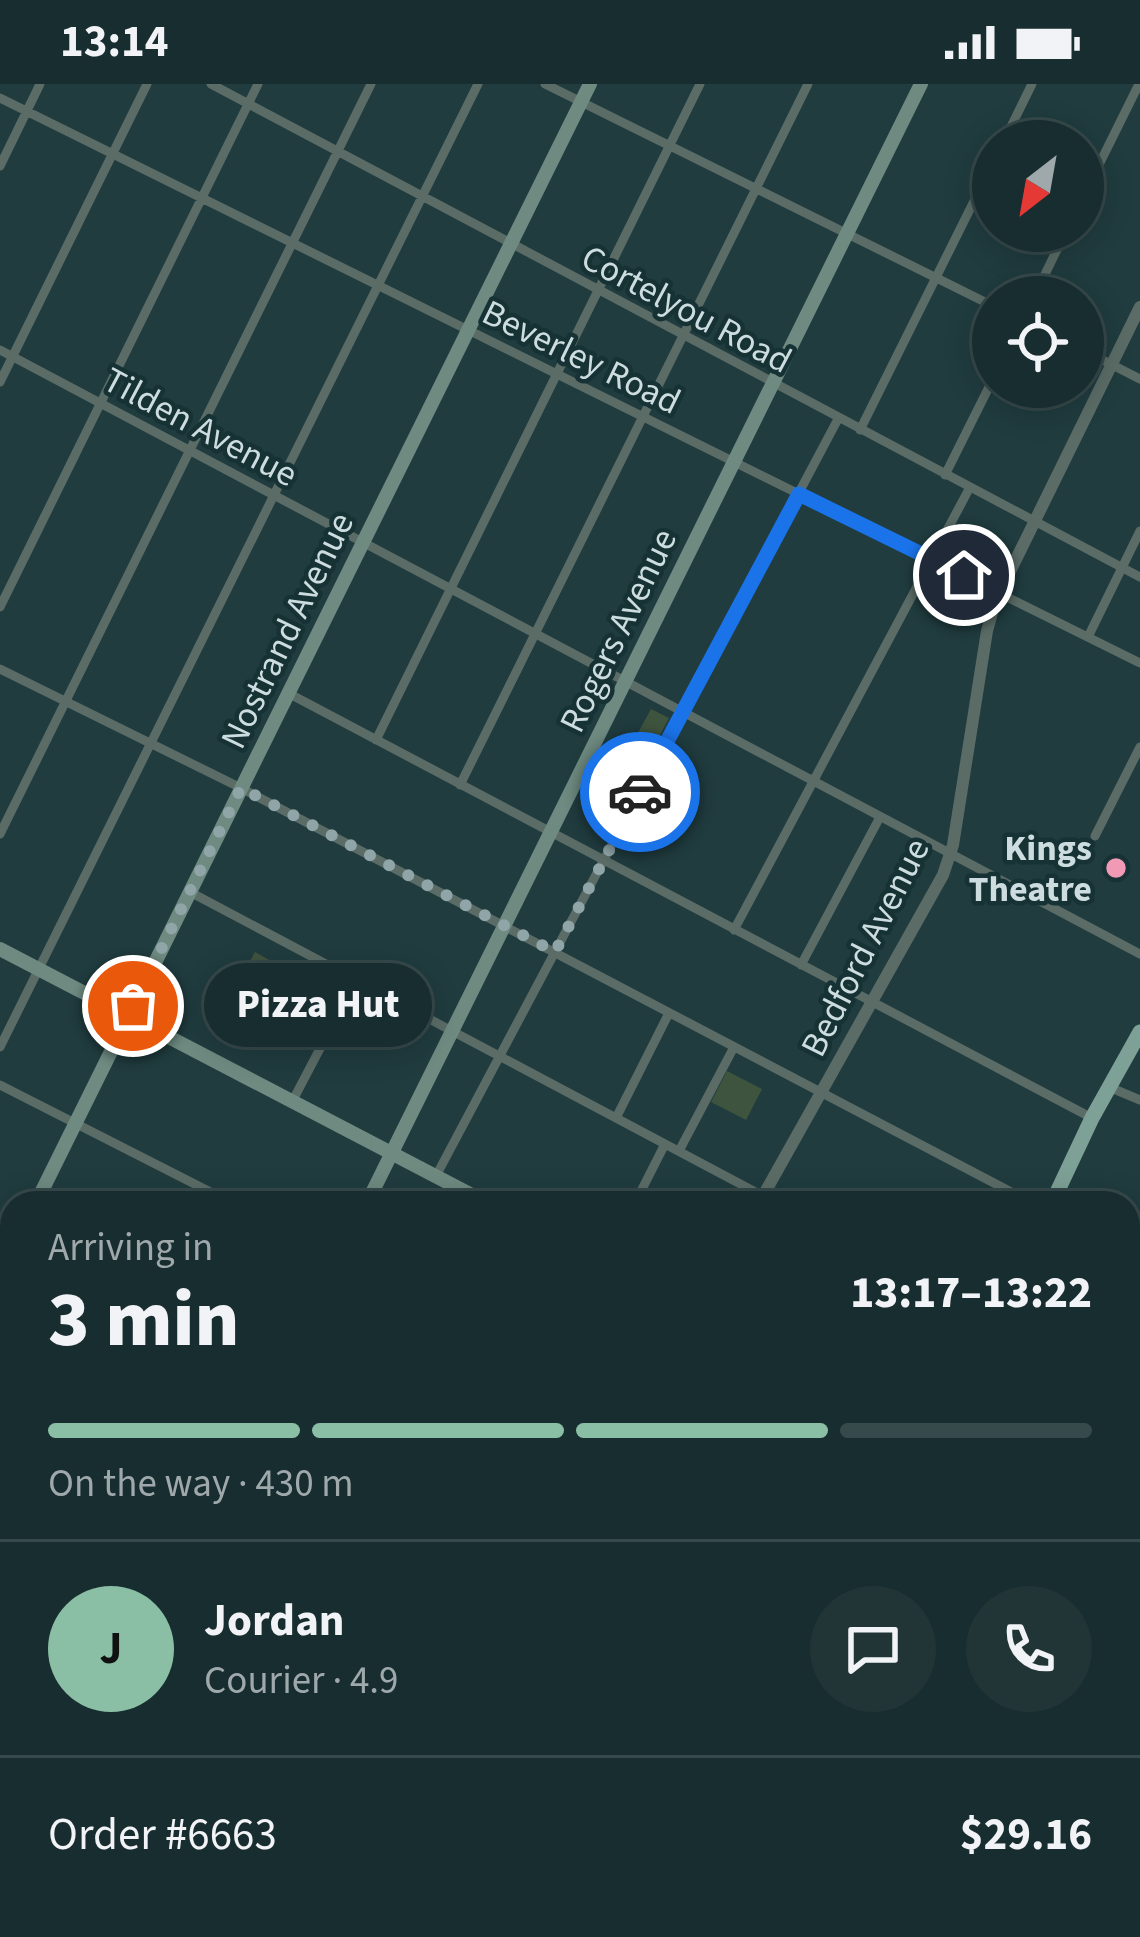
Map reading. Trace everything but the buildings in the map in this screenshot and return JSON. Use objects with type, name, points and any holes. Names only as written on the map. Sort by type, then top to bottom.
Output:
[{"type":"main road","name":"Nostrand Avenue","points":[[42,1191],[590,84]]},
{"type":"main road","name":"Rogers Avenue","points":[[374,1191],[921,84]]},
{"type":"main road","points":[[0,949],[464,1191]]},
{"type":"main road","points":[[1058,1191],[1091,1118],[1140,1032]]},
{"type":"street","points":[[0,166],[40,84]]},
{"type":"street","points":[[0,382],[147,84]]},
{"type":"street","name":"Cortelyou Road","points":[[211,84],[1140,577]]},
{"type":"street","points":[[0,607],[258,84]]},
{"type":"street","points":[[0,834],[371,84]]},
{"type":"street","points":[[0,1047],[478,84]]},
{"type":"street","points":[[545,84],[972,296]]},
{"type":"street","points":[[376,740],[700,84]]},
{"type":"street","points":[[460,785],[808,84]]},
{"type":"street","points":[[1014,120],[1032,84]]},
{"type":"street","points":[[1104,155],[1139,84]]},
{"type":"street","name":"Beverley Road","points":[[0,98],[1140,663]]},
{"type":"street","points":[[860,430],[972,206]]},
{"type":"street","name":"Bedford Avenue","points":[[766,1191],[934,894],[950,855],[987,631],[999,592],[1140,307]]},
{"type":"street","name":"Tilden Avenue","points":[[0,350],[1140,954]]},
{"type":"street","points":[[1104,360],[1140,379]]},
{"type":"street","points":[[946,475],[979,408]]},
{"type":"street","points":[[436,1176],[838,419]]},
{"type":"street","points":[[734,930],[969,489]]},
{"type":"street","points":[[1088,637],[1140,531]]},
{"type":"street","points":[[0,668],[241,788],[1009,1191]]},
{"type":"street","points":[[288,694],[1091,1118]]},
{"type":"street","points":[[1095,836],[1135,770],[1140,747]]},
{"type":"street","points":[[801,964],[880,817]]},
{"type":"street","points":[[190,892],[747,1191]]},
{"type":"street","points":[[293,1100],[356,980]]},
{"type":"street","points":[[616,1118],[669,1013]]},
{"type":"street","points":[[679,1151],[734,1047]]},
{"type":"street","points":[[0,1084],[208,1191]]},
{"type":"street","points":[[1109,1087],[1140,1100]]},
{"type":"street","points":[[641,1191],[665,1144]]},
{"type":"green space","points":[[651,709],[669,718],[648,758],[635,751],[639,743],[634,740]]},
{"type":"green space","points":[[255,952],[271,961],[251,997],[235,989]]},
{"type":"green space","points":[[727,1071],[762,1089],[746,1120],[711,1102]]},
{"type":"way so far","points":[[133,1006],[241,788],[555,952],[640,792]]},
{"type":"place","name":"Kings Theatre","points":[[1116,868]]},
{"type":"place","name":"Pizza Hut","points":[[133,1006]]},
{"type":"route","points":[[640,792],[799,494],[964,575]]}]
